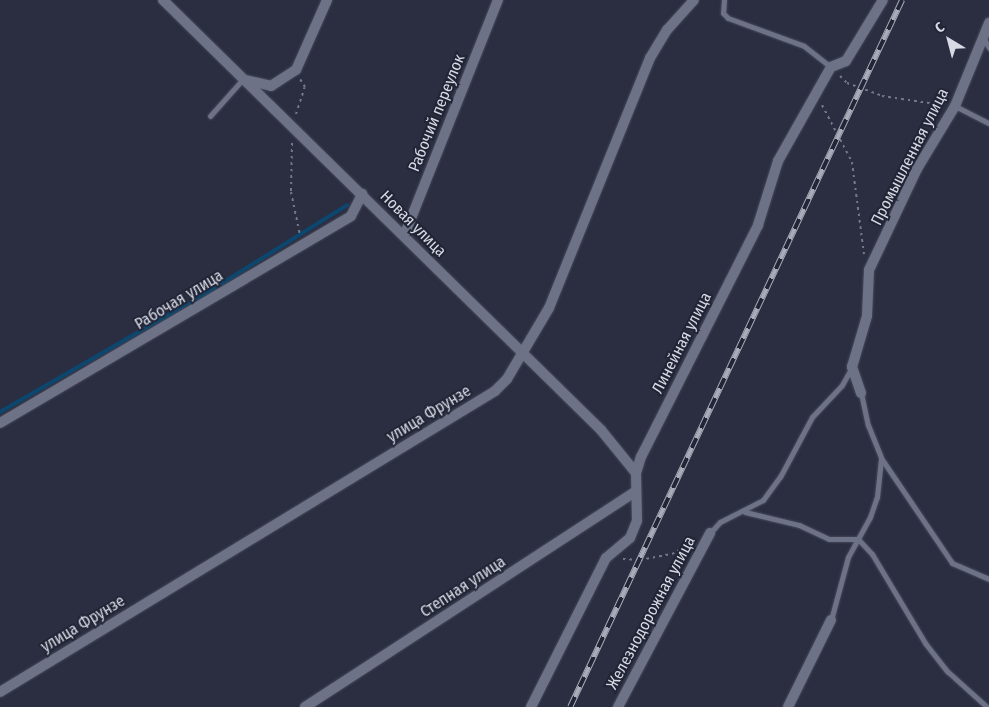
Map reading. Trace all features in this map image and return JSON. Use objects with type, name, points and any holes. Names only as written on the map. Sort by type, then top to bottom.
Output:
[{"type":"street","name":"Новая улица","points":[[163,0],[524,354],[600,430],[636,473]]},
{"type":"street","points":[[243,79],[259,86],[271,86],[296,70],[327,0]]},
{"type":"street","name":"Рабочий переулок","points":[[404,236],[498,0]]},
{"type":"street","name":"улица Фрунзе","points":[[0,692],[495,391],[507,379],[524,354],[549,308],[650,58],[667,30],[694,0]]},
{"type":"street","name":"Линейная улица","points":[[531,707],[606,558],[630,538],[637,521],[636,473],[641,457],[758,225],[778,161],[831,67],[846,61],[882,0]]},
{"type":"street","name":"Промышленная улица","points":[[852,367],[867,316],[870,270],[917,169],[955,106],[989,23]]},
{"type":"street","name":"Рабочая улица","points":[[0,422],[351,216],[362,194]]},
{"type":"street","points":[[852,367],[861,393]]},
{"type":"street","name":"Степная улица","points":[[306,707],[636,491]]},
{"type":"street","name":"Железнодорожная улица","points":[[618,707],[710,533]]},
{"type":"street","points":[[788,707],[831,620]]},
{"type":"lane","points":[[724,0],[724,12],[728,18],[804,46],[831,67]]},
{"type":"lane","points":[[982,37],[989,48]]},
{"type":"lane","points":[[210,116],[243,79]]},
{"type":"lane","points":[[955,106],[989,123]]},
{"type":"lane","points":[[710,533],[720,522],[745,512],[763,500],[780,477],[812,417],[842,385],[852,367]]},
{"type":"lane","points":[[861,393],[868,425],[881,458],[952,563],[989,579]]},
{"type":"lane","points":[[831,620],[848,557],[877,497],[881,458]]},
{"type":"lane","points":[[745,512],[798,526],[829,539],[858,539],[872,554],[925,643],[947,671],[987,707]]},
{"type":"path","points":[[831,67],[847,83],[882,96],[955,106]]},
{"type":"path","points":[[296,70],[304,87],[293,129],[291,192],[298,230],[304,242]]},
{"type":"path","points":[[824,95],[822,105],[829,123],[839,134],[852,162],[864,257],[870,270]]},
{"type":"path","points":[[606,558],[640,560],[672,554],[710,533]]},
{"type":"waterway","points":[[0,412],[208,292],[347,205]]},
{"type":"railway","points":[[570,707],[902,0]]}]
